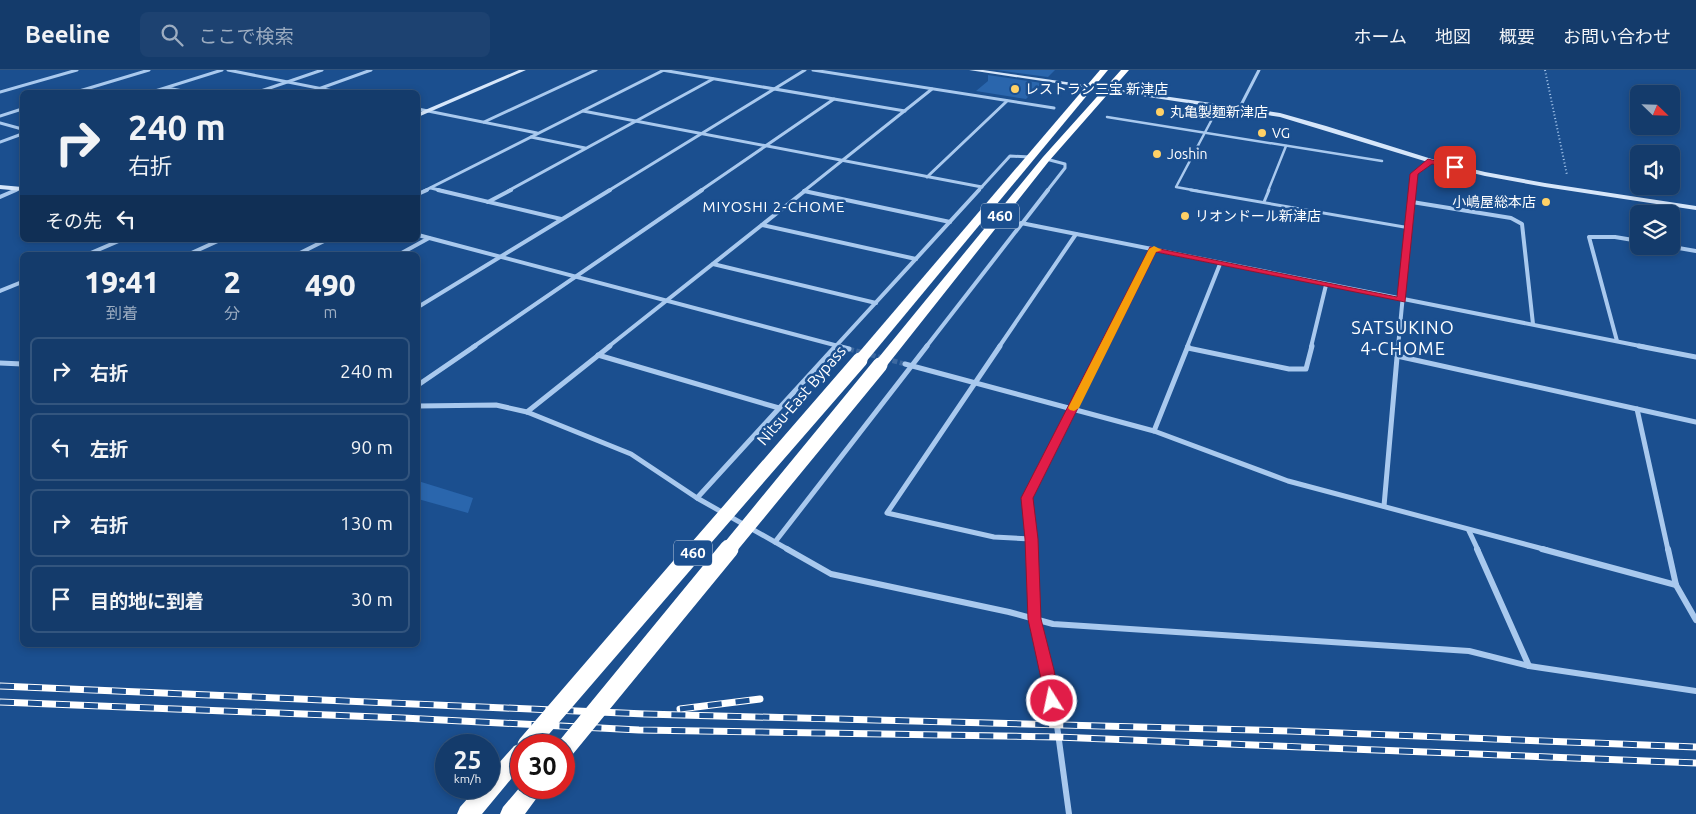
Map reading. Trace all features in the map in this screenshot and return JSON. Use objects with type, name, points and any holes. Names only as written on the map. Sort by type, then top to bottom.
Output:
[{"type":"highway","name":"Nitsu-East Bypass","points":[[536,734],[854,355],[1030,157],[1104,70]]},
{"type":"highway","name":"460","points":[[575,737],[1046,160],[1125,70]]},
{"type":"highway","points":[[468,814],[510,765]]},
{"type":"highway","points":[[511,814],[524,799]]},
{"type":"street","points":[[0,92],[77,70]]},
{"type":"street","points":[[83,90],[149,70]]},
{"type":"street","points":[[160,90],[222,70]]},
{"type":"street","points":[[228,70],[326,90]]},
{"type":"street","points":[[264,90],[322,70]]},
{"type":"street","points":[[317,90],[371,70]]},
{"type":"street","points":[[420,114],[523,70]]},
{"type":"street","points":[[484,122],[596,70]]},
{"type":"street","points":[[420,193],[663,70],[905,111]]},
{"type":"street","points":[[420,306],[805,70]]},
{"type":"street","points":[[814,70],[1054,108]]},
{"type":"street","points":[[972,70],[1280,115],[1317,124],[1430,161],[1479,173],[1696,208]]},
{"type":"street","points":[[1239,109],[1259,70]]},
{"type":"street","points":[[488,202],[713,79]]},
{"type":"street","points":[[167,88],[178,90]]},
{"type":"street","points":[[527,412],[932,89]]},
{"type":"street","points":[[420,384],[834,99]]},
{"type":"street","points":[[927,177],[1007,101]]},
{"type":"street","points":[[420,109],[538,134]]},
{"type":"street","points":[[0,116],[20,110]]},
{"type":"street","points":[[583,111],[982,187]]},
{"type":"street","points":[[0,123],[20,128]]},
{"type":"street","points":[[0,142],[20,135]]},
{"type":"street","points":[[531,137],[586,148]]},
{"type":"street","points":[[696,498],[1010,156],[1030,157]]},
{"type":"street","points":[[775,542],[913,366],[1064,168],[1065,164],[1046,160]]},
{"type":"street","points":[[1384,506],[1414,174],[1430,161]]},
{"type":"street","points":[[0,187],[20,189]]},
{"type":"street","points":[[430,188],[561,219]]},
{"type":"street","points":[[0,197],[20,189]]},
{"type":"street","points":[[804,191],[950,222]]},
{"type":"street","points":[[1412,202],[1511,218],[1522,224],[1533,324]]},
{"type":"street","points":[[1021,223],[1696,357]]},
{"type":"street","points":[[762,225],[916,259]]},
{"type":"street","points":[[1031,539],[994,537],[887,513],[1076,234]]},
{"type":"street","points":[[420,236],[834,346],[854,355]]},
{"type":"street","points":[[1617,341],[1589,237],[1615,237],[1630,240]]},
{"type":"street","points":[[404,252],[430,238]]},
{"type":"street","points":[[93,252],[116,242]]},
{"type":"street","points":[[194,252],[216,242]]},
{"type":"street","points":[[302,252],[322,242]]},
{"type":"street","points":[[1680,248],[1696,251]]},
{"type":"street","points":[[1069,814],[1055,711],[1034,619],[1031,539],[1027,498],[1154,249]]},
{"type":"street","points":[[713,264],[876,303]]},
{"type":"street","points":[[1154,431],[1220,264]]},
{"type":"street","points":[[0,292],[20,283]]},
{"type":"street","points":[[1188,348],[1289,369],[1306,369],[1326,285]]},
{"type":"street","points":[[598,355],[778,408]]},
{"type":"street","points":[[1397,356],[1696,422]]},
{"type":"street","points":[[0,363],[20,364]]},
{"type":"street","points":[[904,364],[1154,431],[1288,481],[1676,585]]},
{"type":"street","points":[[420,406],[496,405],[527,412],[631,454],[696,498],[831,574],[1052,624],[1469,651],[1528,666],[1696,690]]},
{"type":"street","points":[[1637,409],[1676,585],[1696,620]]},
{"type":"street","points":[[1469,531],[1528,666]]},
{"type":"lane","points":[[1219,106],[1176,187],[1410,228]]},
{"type":"lane","points":[[1107,117],[1382,161]]},
{"type":"lane","points":[[1264,202],[1286,146]]},
{"type":"path","points":[[1545,70],[1570,188]]},
{"type":"building","points":[[996,70],[1055,70],[1048,77]]},
{"type":"building","points":[[988,75],[1042,83],[1026,99],[976,91],[988,81]]},
{"type":"building","points":[[420,482],[473,498],[468,513],[420,500]]},
{"type":"tunnel","points":[[849,349],[905,364]]},
{"type":"railway","points":[[0,686],[645,714],[1290,731],[1696,747]]},
{"type":"railway","points":[[680,709],[760,699]]},
{"type":"railway","points":[[0,702],[403,718],[639,730],[1057,737],[1696,763]]},
{"type":"slow traffic","points":[[1074,408],[1154,249],[1158,250]]},
{"type":"place","name":"レストラン三宝 新津店","points":[[1015,89]]},
{"type":"place","name":"丸亀製麺新津店","points":[[1160,112]]},
{"type":"place","name":"VG","points":[[1262,133]]},
{"type":"place","name":"Joshin","points":[[1157,154]]},
{"type":"place","name":"小嶋屋総本店","points":[[1546,202]]},
{"type":"place","name":"リオンドール新津店","points":[[1185,216]]},
{"type":"district","name":"MIYOSHI 2-CHOME","points":[[774,207]]},
{"type":"district","name":"SATSUKINO 4-CHOME","points":[[1403,338]]},
{"type":"route","points":[[1052,701],[1047,670],[1034,619],[1031,539],[1027,498],[1154,249],[1402,300],[1414,174],[1430,161],[1455,167]]}]
